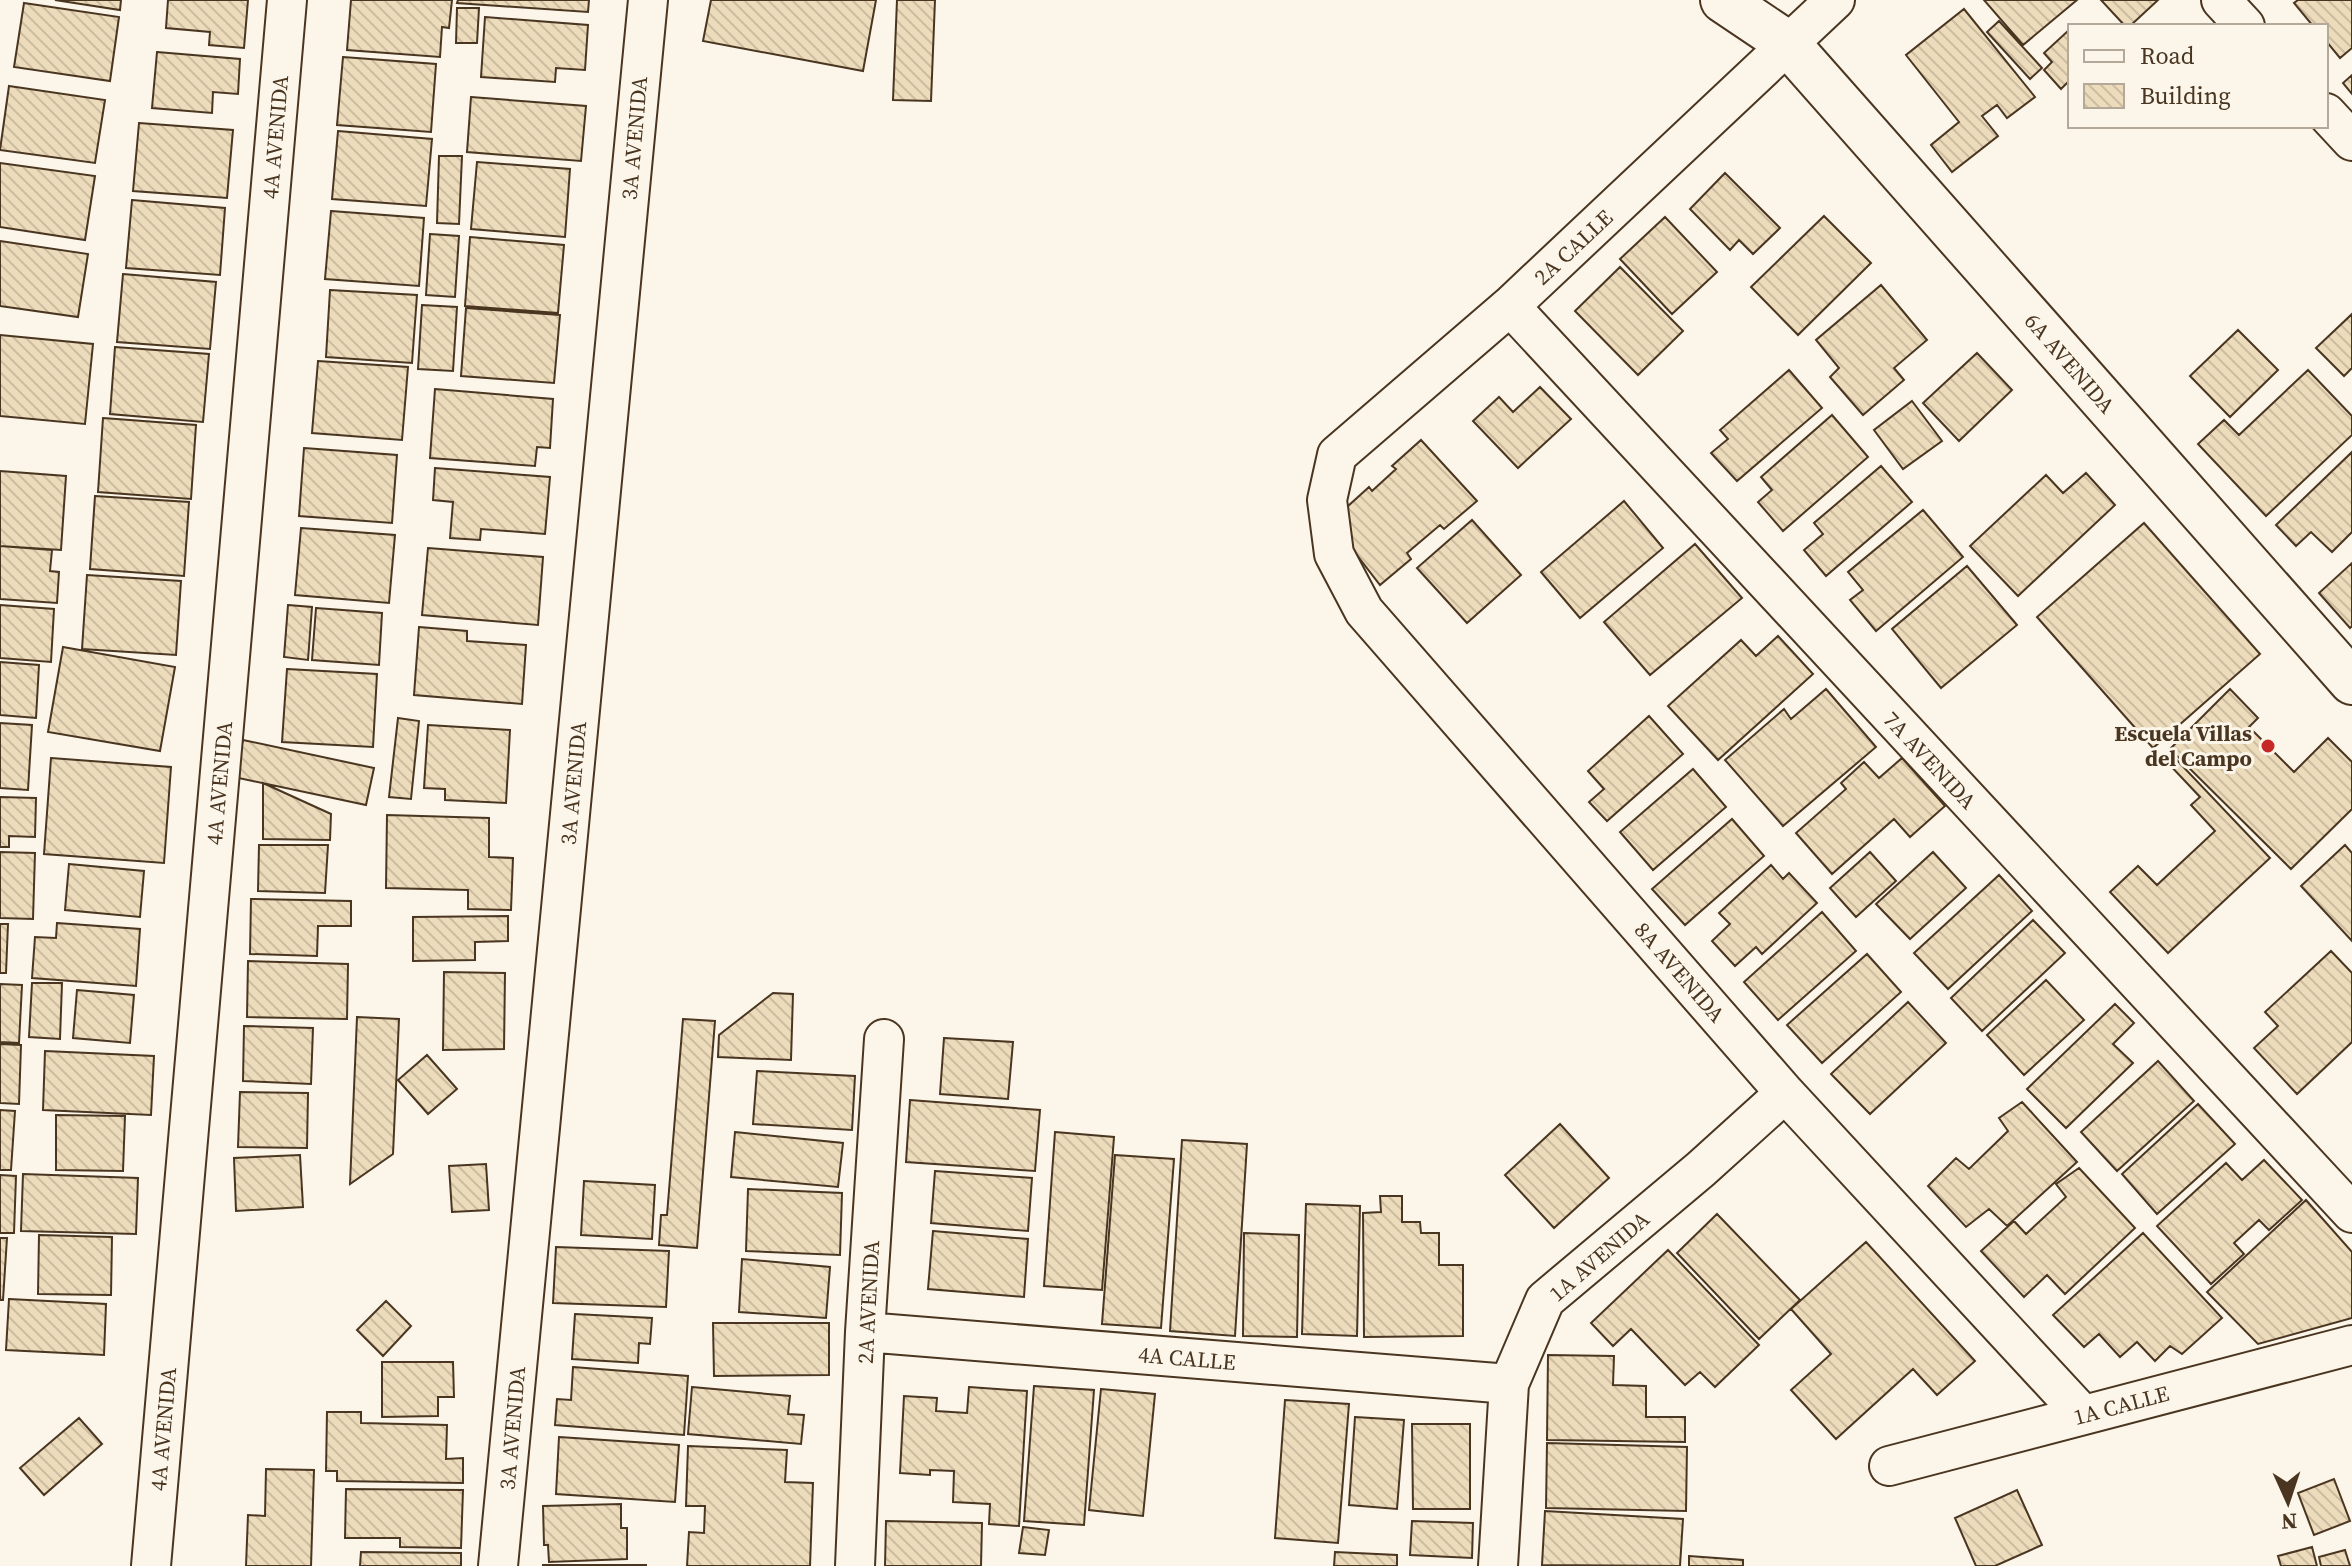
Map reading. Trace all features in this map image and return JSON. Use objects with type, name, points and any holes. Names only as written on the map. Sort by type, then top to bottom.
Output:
[{"type":"street","name":"4A AVENIDA","points":[[151,1566],[287,0]]},
{"type":"street","name":"3A AVENIDA","points":[[498,1566],[648,0]]},
{"type":"street","name":"6A AVENIDA","points":[[1723,0],[1787,43],[2352,682]]},
{"type":"street","name":"2A CALLE","points":[[1327,500],[1337,455],[1510,306],[1835,0]]},
{"type":"street","points":[[2221,0],[2243,24]]},
{"type":"street","points":[[2328,115],[2352,141]]},
{"type":"street","name":"7A AVENIDA","points":[[1510,306],[2352,1213]]},
{"type":"street","name":"8A AVENIDA","points":[[1327,500],[1334,554],[1364,611],[1785,1093],[2083,1415]]},
{"type":"street","name":"2A AVENIDA","points":[[855,1566],[865,1332],[884,1039]]},
{"type":"street","name":"1A AVENIDA","points":[[1498,1566],[1509,1384],[1545,1300],[1701,1169],[1785,1093]]},
{"type":"street","name":"4A CALLE","points":[[865,1332],[1509,1384]]},
{"type":"street","name":"1A CALLE","points":[[1889,1466],[2352,1345]]},
{"type":"building","points":[[55,0],[121,0],[120,10]]},
{"type":"building","points":[[168,0],[248,0],[244,48],[209,45],[210,32],[166,28]]},
{"type":"building","points":[[351,0],[452,0],[449,28],[442,27],[440,57],[347,50]]},
{"type":"building","points":[[458,0],[589,0],[588,12],[457,3]]},
{"type":"building","points":[[711,0],[876,0],[863,71],[703,41]]},
{"type":"building","points":[[897,0],[935,0],[931,101],[893,100]]},
{"type":"building","points":[[1984,0],[2077,0],[2023,45]]},
{"type":"building","points":[[2101,0],[2158,0],[2132,24],[2123,24]]},
{"type":"building","points":[[2298,0],[2352,0],[2352,48],[2340,58],[2328,43],[2328,24],[2311,24],[2294,3]]},
{"type":"building","points":[[24,3],[119,17],[110,81],[14,67]]},
{"type":"building","points":[[457,8],[479,8],[477,43],[456,43]]},
{"type":"building","points":[[1964,9],[2035,97],[2007,118],[1997,105],[1982,116],[1998,136],[1952,172],[1931,145],[1959,122],[1906,55]]},
{"type":"building","points":[[485,17],[588,25],[585,70],[556,68],[555,82],[481,77]]},
{"type":"building","points":[[1999,21],[2042,68],[2030,79],[1987,32]]},
{"type":"building","points":[[2068,31],[2068,82],[2061,89],[2044,70],[2052,62],[2044,53]]},
{"type":"building","points":[[157,52],[240,59],[238,94],[213,92],[212,113],[152,108]]},
{"type":"building","points":[[343,57],[436,64],[431,132],[337,125]]},
{"type":"building","points":[[2352,75],[2352,94],[2343,83]]},
{"type":"building","points":[[9,86],[105,100],[95,163],[0,150]]},
{"type":"building","points":[[471,97],[586,106],[581,161],[467,152]]},
{"type":"building","points":[[139,123],[233,130],[227,198],[133,191]]},
{"type":"building","points":[[338,131],[432,139],[426,206],[332,199]]},
{"type":"building","points":[[439,156],[462,156],[459,224],[437,223]]},
{"type":"building","points":[[477,162],[570,169],[565,237],[471,229]]},
{"type":"building","points":[[0,163],[95,176],[85,240],[0,227]]},
{"type":"building","points":[[1725,173],[1780,228],[1753,254],[1739,240],[1730,250],[1690,209]]},
{"type":"building","points":[[132,200],[225,208],[220,275],[126,268]]},
{"type":"building","points":[[331,211],[424,218],[419,286],[325,279]]},
{"type":"building","points":[[1824,216],[1871,263],[1798,335],[1751,287]]},
{"type":"building","points":[[1665,217],[1717,272],[1672,314],[1620,259]]},
{"type":"building","points":[[430,234],[459,236],[455,297],[426,295]]},
{"type":"building","points":[[470,237],[564,245],[558,313],[465,306]]},
{"type":"building","points":[[0,241],[88,254],[78,317],[0,306]]},
{"type":"building","points":[[1620,267],[1683,331],[1638,375],[1575,311]]},
{"type":"building","points":[[123,274],[216,282],[210,349],[117,342]]},
{"type":"building","points":[[1881,285],[1927,340],[1894,368],[1904,380],[1863,415],[1830,377],[1839,368],[1816,340]]},
{"type":"building","points":[[330,290],[417,295],[412,363],[326,357]]},
{"type":"building","points":[[422,305],[457,307],[453,371],[418,369]]},
{"type":"building","points":[[466,308],[560,315],[554,383],[461,376]]},
{"type":"building","points":[[2352,314],[2352,368],[2344,376],[2316,348]]},
{"type":"building","points":[[2238,330],[2278,370],[2230,417],[2190,376]]},
{"type":"building","points":[[0,335],[93,344],[85,424],[0,416]]},
{"type":"building","points":[[115,347],[209,354],[203,422],[110,414]]},
{"type":"building","points":[[1977,353],[2012,390],[1959,441],[1923,403]]},
{"type":"building","points":[[318,361],[408,367],[402,440],[312,433]]},
{"type":"building","points":[[1789,370],[1822,408],[1737,481],[1711,453],[1728,439],[1720,430]]},
{"type":"building","points":[[2308,370],[2352,416],[2352,435],[2266,516],[2198,444],[2224,420],[2239,435]]},
{"type":"building","points":[[1540,387],[1571,419],[1518,468],[1473,421],[1499,397],[1513,412]]},
{"type":"building","points":[[435,389],[553,399],[550,448],[537,447],[535,466],[430,458]]},
{"type":"building","points":[[1912,401],[1942,441],[1903,469],[1874,430]]},
{"type":"building","points":[[1832,415],[1868,457],[1783,531],[1758,502],[1772,490],[1761,477]]},
{"type":"building","points":[[103,418],[196,425],[191,499],[98,492]]},
{"type":"building","points":[[1421,440],[1477,501],[1444,529],[1440,525],[1407,553],[1411,559],[1380,585],[1353,550],[1347,507],[1369,487],[1372,491],[1396,469],[1392,466]]},
{"type":"building","points":[[304,448],[397,455],[392,523],[299,516]]},
{"type":"building","points":[[2352,452],[2352,532],[2332,552],[2311,532],[2296,546],[2276,525]]},
{"type":"building","points":[[1881,466],[1912,502],[1826,576],[1804,550],[1823,534],[1814,523]]},
{"type":"building","points":[[435,468],[550,477],[545,534],[481,529],[480,540],[450,538],[453,502],[433,500]]},
{"type":"building","points":[[0,471],[66,476],[61,550],[0,546]]},
{"type":"building","points":[[2086,473],[2115,505],[2018,596],[1970,546],[2046,475],[2063,493]]},
{"type":"building","points":[[95,496],[189,502],[184,576],[90,569]]},
{"type":"building","points":[[1624,501],[1663,548],[1580,618],[1541,572]]},
{"type":"building","points":[[1923,510],[1963,557],[1876,631],[1850,600],[1863,590],[1848,572]]},
{"type":"building","points":[[1472,520],[1521,575],[1467,623],[1417,568]]},
{"type":"building","points":[[2144,523],[2260,654],[2153,748],[2037,617]]},
{"type":"building","points":[[301,528],[395,535],[389,603],[295,595]]},
{"type":"building","points":[[1695,544],[1742,598],[1650,675],[1604,622]]},
{"type":"building","points":[[0,546],[52,550],[50,571],[59,572],[57,603],[0,599]]},
{"type":"building","points":[[428,548],[543,557],[538,625],[422,615]]},
{"type":"building","points":[[2352,563],[2352,626],[2350,628],[2319,593]]},
{"type":"building","points":[[1967,566],[2017,625],[1941,688],[1892,629]]},
{"type":"building","points":[[87,575],[181,581],[176,655],[82,649]]},
{"type":"building","points":[[0,605],[54,609],[51,662],[0,658]]},
{"type":"building","points":[[288,605],[312,607],[308,660],[284,657]]},
{"type":"building","points":[[316,608],[382,613],[379,665],[312,660]]},
{"type":"building","points":[[419,627],[467,631],[467,641],[526,645],[522,704],[414,695]]},
{"type":"building","points":[[1778,636],[1813,674],[1718,760],[1668,706],[1741,640],[1756,656]]},
{"type":"building","points":[[63,647],[175,667],[160,751],[48,732]]},
{"type":"building","points":[[0,662],[39,665],[36,718],[0,715]]},
{"type":"building","points":[[287,669],[377,674],[373,747],[282,742]]},
{"type":"building","points":[[1826,689],[1876,747],[1783,826],[1725,760],[1784,709],[1791,719]]},
{"type":"building","points":[[2230,689],[2258,718],[2249,727],[2294,772],[2328,738],[2352,762],[2352,809],[2291,869],[2170,749]]},
{"type":"building","points":[[1649,716],[1683,754],[1607,821],[1589,802],[1604,789],[1588,771]]},
{"type":"building","points":[[398,718],[419,721],[411,799],[389,797]]},
{"type":"building","points":[[0,723],[32,725],[28,790],[0,788]]},
{"type":"building","points":[[428,725],[510,730],[506,803],[445,800],[445,789],[424,788]]},
{"type":"building","points":[[243,740],[374,768],[366,805],[234,777]]},
{"type":"building","points":[[2173,756],[2270,858],[2168,953],[2110,892],[2138,866],[2157,885],[2215,831],[2191,805],[2200,797],[2167,762]]},
{"type":"building","points":[[51,758],[171,767],[164,863],[44,854]]},
{"type":"building","points":[[1902,758],[1945,806],[1910,837],[1894,819],[1832,874],[1796,833],[1846,789],[1841,783],[1864,762],[1879,778]]},
{"type":"building","points":[[1693,769],[1726,807],[1653,870],[1620,832]]},
{"type":"building","points":[[263,783],[331,814],[330,840],[263,839]]},
{"type":"building","points":[[0,797],[36,798],[35,837],[9,836],[9,847],[0,847]]},
{"type":"building","points":[[387,815],[489,818],[489,857],[513,858],[511,910],[468,909],[468,890],[386,888]]},
{"type":"building","points":[[1732,819],[1764,856],[1685,925],[1652,889]]},
{"type":"building","points":[[259,845],[328,845],[325,893],[258,891]]},
{"type":"building","points":[[2345,845],[2352,853],[2352,941],[2301,886]]},
{"type":"building","points":[[0,852],[35,853],[33,919],[0,918]]},
{"type":"building","points":[[1870,852],[1896,881],[1856,917],[1830,888]]},
{"type":"building","points":[[1933,852],[1966,888],[1910,939],[1876,904]]},
{"type":"building","points":[[69,864],[144,871],[140,917],[65,910]]},
{"type":"building","points":[[1771,865],[1783,879],[1789,873],[1817,903],[1762,954],[1756,947],[1735,966],[1712,941],[1730,924],[1719,913]]},
{"type":"building","points":[[1999,875],[2032,911],[1948,989],[1914,953]]},
{"type":"building","points":[[251,899],[351,901],[351,926],[318,926],[317,956],[250,954]]},
{"type":"building","points":[[1822,912],[1856,951],[1778,1020],[1744,982]]},
{"type":"building","points":[[508,916],[508,941],[475,942],[475,960],[413,961],[413,917]]},
{"type":"building","points":[[2033,920],[2065,953],[1982,1031],[1951,998]]},
{"type":"building","points":[[57,923],[140,929],[136,986],[32,978],[35,937],[56,938]]},
{"type":"building","points":[[0,924],[8,924],[6,973],[0,973]]},
{"type":"building","points":[[2331,951],[2352,973],[2352,1042],[2297,1094],[2254,1048],[2278,1026],[2265,1012]]},
{"type":"building","points":[[1867,954],[1901,992],[1822,1063],[1787,1025]]},
{"type":"building","points":[[248,961],[348,964],[347,1019],[247,1017]]},
{"type":"building","points":[[444,972],[505,973],[504,1049],[443,1050]]},
{"type":"building","points":[[2046,980],[2084,1020],[2024,1075],[1987,1035]]},
{"type":"building","points":[[32,983],[62,983],[60,1039],[29,1037]]},
{"type":"building","points":[[0,984],[22,985],[19,1043],[0,1042]]},
{"type":"building","points":[[77,990],[134,995],[130,1043],[73,1038]]},
{"type":"building","points":[[773,993],[793,994],[791,1060],[718,1057],[719,1035]]},
{"type":"building","points":[[1908,1002],[1946,1043],[1870,1114],[1831,1074]]},
{"type":"building","points":[[2115,1004],[2134,1023],[2113,1044],[2133,1063],[2066,1128],[2027,1089]]},
{"type":"building","points":[[357,1017],[399,1019],[393,1154],[350,1184]]},
{"type":"building","points":[[683,1019],[715,1021],[697,1248],[659,1245],[661,1215],[667,1215]]},
{"type":"building","points":[[244,1026],[313,1028],[311,1084],[243,1081]]},
{"type":"building","points":[[944,1038],[1013,1042],[1008,1099],[940,1094]]},
{"type":"building","points":[[0,1044],[21,1045],[19,1104],[0,1103]]},
{"type":"building","points":[[45,1051],[154,1056],[151,1115],[43,1110]]},
{"type":"building","points":[[427,1055],[457,1089],[428,1114],[398,1080]]},
{"type":"building","points":[[2158,1061],[2194,1101],[2117,1171],[2081,1132]]},
{"type":"building","points":[[757,1071],[855,1076],[852,1130],[753,1124]]},
{"type":"building","points":[[240,1092],[308,1093],[307,1148],[238,1147]]},
{"type":"building","points":[[910,1100],[1040,1110],[1035,1171],[906,1162]]},
{"type":"building","points":[[2022,1102],[2077,1162],[2007,1226],[1989,1209],[1966,1227],[1928,1186],[1956,1158],[1969,1169],[2008,1131],[1999,1118]]},
{"type":"building","points":[[2198,1104],[2235,1144],[2157,1214],[2122,1174]]},
{"type":"building","points":[[0,1110],[15,1111],[11,1170],[0,1170]]},
{"type":"building","points":[[56,1115],[125,1116],[123,1171],[56,1170]]},
{"type":"building","points":[[1560,1124],[1609,1178],[1554,1228],[1505,1175]]},
{"type":"building","points":[[735,1132],[843,1143],[838,1187],[731,1177]]},
{"type":"building","points":[[1055,1132],[1114,1137],[1102,1290],[1044,1286]]},
{"type":"building","points":[[1182,1140],[1247,1144],[1235,1336],[1170,1331]]},
{"type":"building","points":[[300,1155],[303,1207],[236,1211],[234,1158]]},
{"type":"building","points":[[1115,1155],[1174,1159],[1161,1328],[1102,1324]]},
{"type":"building","points":[[2264,1160],[2302,1200],[2269,1230],[2259,1220],[2234,1243],[2244,1254],[2211,1284],[2157,1226],[2226,1163],[2242,1180]]},
{"type":"building","points":[[486,1164],[489,1210],[452,1212],[449,1166]]},
{"type":"building","points":[[2079,1168],[2135,1228],[2065,1294],[2047,1275],[2024,1297],[1981,1251],[2014,1221],[2026,1234],[2066,1197],[2056,1184]]},
{"type":"building","points":[[935,1171],[1032,1178],[1028,1231],[931,1223]]},
{"type":"building","points":[[23,1174],[138,1178],[136,1234],[21,1231]]},
{"type":"building","points":[[0,1175],[16,1176],[14,1233],[0,1233]]},
{"type":"building","points":[[584,1181],[655,1185],[652,1239],[581,1235]]},
{"type":"building","points":[[748,1189],[842,1193],[840,1255],[746,1251]]},
{"type":"building","points":[[1380,1196],[1402,1196],[1402,1222],[1420,1222],[1421,1233],[1439,1233],[1439,1265],[1463,1265],[1463,1336],[1364,1337],[1363,1213],[1381,1212]]},
{"type":"building","points":[[2306,1200],[2352,1252],[2352,1318],[2258,1344],[2207,1292]]},
{"type":"building","points":[[1306,1204],[1360,1206],[1357,1336],[1302,1334]]},
{"type":"building","points":[[1717,1214],[1800,1300],[1759,1339],[1677,1253]]},
{"type":"building","points":[[933,1231],[1028,1239],[1024,1297],[928,1289]]},
{"type":"building","points":[[1244,1233],[1299,1235],[1297,1337],[1243,1336]]},
{"type":"building","points":[[2143,1233],[2222,1318],[2182,1354],[2170,1346],[2155,1361],[2137,1342],[2120,1357],[2099,1334],[2084,1347],[2053,1315]]},
{"type":"building","points":[[39,1235],[112,1237],[111,1295],[38,1294]]},
{"type":"building","points":[[0,1238],[7,1238],[3,1300],[0,1300]]},
{"type":"building","points":[[1866,1242],[1975,1361],[1937,1395],[1913,1369],[1836,1439],[1791,1390],[1831,1354],[1791,1309]]},
{"type":"building","points":[[556,1247],[669,1251],[666,1307],[553,1303]]},
{"type":"building","points":[[1668,1250],[1759,1345],[1715,1387],[1700,1372],[1685,1385],[1631,1329],[1613,1346],[1591,1323]]},
{"type":"building","points":[[742,1259],[830,1267],[826,1318],[739,1312]]},
{"type":"building","points":[[9,1299],[106,1304],[104,1355],[6,1350]]},
{"type":"building","points":[[386,1301],[411,1326],[383,1356],[357,1330]]},
{"type":"building","points":[[575,1314],[652,1318],[650,1344],[639,1343],[638,1363],[572,1359]]},
{"type":"building","points":[[713,1323],[829,1323],[829,1375],[714,1376]]},
{"type":"building","points":[[1548,1355],[1614,1356],[1613,1385],[1646,1386],[1646,1417],[1685,1417],[1685,1442],[1547,1440]]},
{"type":"building","points":[[382,1362],[453,1362],[454,1397],[438,1397],[438,1416],[382,1417]]},
{"type":"building","points":[[573,1367],[688,1376],[684,1435],[555,1425],[557,1399],[571,1400]]},
{"type":"building","points":[[1034,1386],[1094,1390],[1084,1525],[1024,1521]]},
{"type":"building","points":[[692,1387],[790,1396],[788,1414],[804,1415],[801,1444],[688,1434]]},
{"type":"building","points":[[969,1387],[1027,1391],[1019,1526],[989,1524],[990,1504],[953,1502],[954,1471],[930,1470],[930,1475],[900,1473],[904,1396],[937,1398],[936,1411],[967,1413]]},
{"type":"building","points":[[1101,1389],[1155,1394],[1143,1516],[1089,1510]]},
{"type":"building","points":[[1285,1400],[1349,1404],[1338,1543],[1275,1538]]},
{"type":"building","points":[[327,1412],[361,1412],[361,1423],[447,1425],[446,1459],[463,1458],[463,1483],[337,1481],[337,1471],[326,1471]]},
{"type":"building","points":[[1355,1417],[1404,1420],[1397,1509],[1349,1505]]},
{"type":"building","points":[[79,1418],[102,1444],[44,1495],[20,1468]]},
{"type":"building","points":[[1412,1424],[1470,1424],[1470,1509],[1413,1509]]},
{"type":"building","points":[[559,1437],[679,1445],[675,1502],[556,1494]]},
{"type":"building","points":[[1547,1443],[1687,1447],[1686,1511],[1546,1508]]},
{"type":"building","points":[[688,1446],[787,1450],[785,1482],[813,1483],[810,1566],[687,1566],[689,1532],[704,1533],[705,1506],[686,1506]]},
{"type":"building","points":[[266,1469],[314,1470],[311,1566],[246,1566],[248,1515],[265,1516]]},
{"type":"building","points":[[2334,1479],[2350,1521],[2314,1535],[2298,1493]]},
{"type":"building","points":[[346,1489],[463,1490],[461,1548],[400,1547],[400,1538],[345,1538]]},
{"type":"building","points":[[2017,1490],[2042,1545],[1995,1566],[1976,1566],[1955,1518]]},
{"type":"building","points":[[621,1504],[621,1528],[627,1528],[627,1559],[549,1562],[548,1545],[544,1545],[543,1506]]},
{"type":"building","points":[[1545,1511],[1683,1519],[1680,1566],[1542,1565]]},
{"type":"building","points":[[886,1521],[982,1523],[981,1566],[885,1566]]},
{"type":"building","points":[[1412,1521],[1473,1523],[1472,1558],[1410,1555]]},
{"type":"building","points":[[1023,1527],[1049,1530],[1045,1555],[1019,1553]]},
{"type":"building","points":[[2312,1547],[2317,1566],[2281,1566],[2278,1556]]},
{"type":"building","points":[[2345,1550],[2350,1566],[2321,1566],[2319,1557]]},
{"type":"building","points":[[361,1552],[461,1553],[461,1566],[360,1566]]},
{"type":"building","points":[[1335,1552],[1397,1555],[1397,1566],[1334,1566]]},
{"type":"building","points":[[1689,1556],[1743,1560],[1743,1566],[1689,1566]]},
{"type":"building","points":[[543,1565],[647,1565],[543,1566]]},
{"type":"place","name":"Escuela Villas del Campo","points":[[2268,746]]}]
